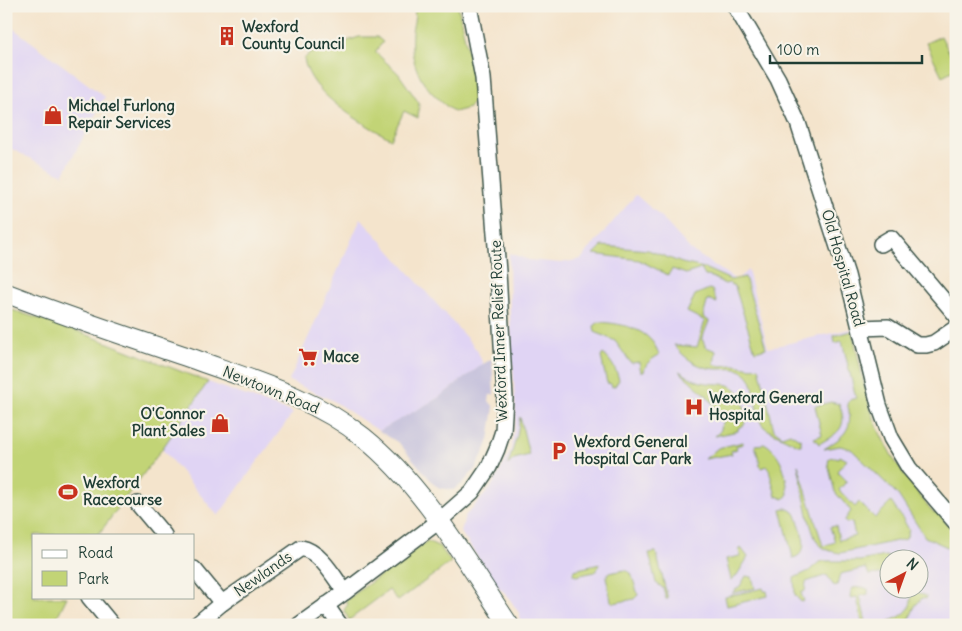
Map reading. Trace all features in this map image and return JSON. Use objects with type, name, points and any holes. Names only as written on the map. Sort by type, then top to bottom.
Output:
[{"type":"main road","name":"Newtown Road","points":[[6,293],[285,393],[332,416],[363,437],[389,462],[424,501],[509,625]]},
{"type":"street","name":"Wexford Inner Relief Route","points":[[299,625],[346,592],[439,521],[472,492],[489,467],[503,431],[504,406],[498,282],[483,78],[469,6]]},
{"type":"street","name":"Old Hospital Road","points":[[735,6],[778,79],[798,123],[847,275],[879,405],[891,438],[909,468],[956,523]]},
{"type":"street","points":[[881,244],[891,238],[956,315]]},
{"type":"street","points":[[861,328],[888,327],[917,345],[934,343],[956,328]]},
{"type":"street","points":[[138,504],[163,534]]},
{"type":"street","name":"Newlands","points":[[196,625],[222,603],[301,548],[310,550],[317,556],[346,592]]},
{"type":"street","name":"Newlands","points":[[195,571],[222,603]]},
{"type":"street","points":[[91,598],[112,625]]},
{"type":"street","points":[[326,605],[340,625]]},
{"type":"shaded area","points":[[6,23],[105,97],[63,175],[10,148],[6,154]]},
{"type":"shaded area","name":"Wexford General Hospital","points":[[636,195],[662,218],[691,250],[736,280],[748,270],[768,348],[850,329],[878,430],[895,461],[916,492],[956,534],[956,625],[522,625],[519,613],[507,595],[495,584],[461,532],[465,516],[490,489],[511,449],[516,419],[510,314],[509,253],[529,260],[561,263],[581,259]]},
{"type":"shaded area","points":[[361,218],[477,350],[483,364],[438,398],[379,431],[332,400],[289,381]]},
{"type":"shaded area","points":[[492,359],[494,395],[490,395],[489,401],[494,407],[489,440],[485,450],[475,469],[462,484],[453,490],[440,488],[435,485],[399,443],[379,431],[438,398]]},
{"type":"shaded area","points":[[208,382],[293,413],[218,516],[162,449]]},
{"type":"green space","points":[[413,6],[458,6],[472,73],[475,99],[469,108],[454,112],[435,96],[421,78],[413,58],[412,33],[415,16]]},
{"type":"green space","points":[[941,36],[956,66],[956,69],[942,76],[926,43]]},
{"type":"green space","points":[[359,37],[377,37],[383,42],[375,52],[398,73],[419,103],[418,118],[404,111],[391,139],[339,107],[316,84],[308,72],[304,59],[309,54]]},
{"type":"green space","points":[[602,246],[648,250],[682,263],[704,268],[731,280],[745,277],[766,348],[755,351],[735,287],[729,283],[725,284],[705,276],[701,269],[686,274],[672,269],[668,275],[639,260],[594,254]]},
{"type":"green space","points":[[709,289],[712,290],[717,303],[708,299],[703,317],[709,321],[702,339],[706,347],[716,351],[714,364],[750,368],[759,367],[774,430],[782,436],[790,433],[801,440],[801,445],[798,445],[764,427],[758,414],[752,384],[745,373],[736,369],[712,369],[694,363],[674,345],[697,347],[705,321],[687,312],[695,295]]},
{"type":"green space","name":"Wexford Racecourse","points":[[6,308],[80,332],[208,382],[162,449],[99,534],[32,534],[32,598],[66,598],[53,625],[6,625]]},
{"type":"green space","points":[[599,322],[626,326],[643,333],[650,339],[659,355],[647,364],[644,372],[641,372],[639,362],[631,363],[615,341],[595,332],[594,326]]},
{"type":"green space","points":[[852,331],[867,395],[879,431],[897,464],[911,484],[934,513],[937,512],[956,534],[956,551],[925,537],[898,495],[851,449],[840,446],[824,449],[846,431],[850,419],[847,403],[849,400],[856,398],[842,341],[835,343],[834,336]]},
{"type":"green space","points":[[603,354],[611,362],[619,380],[612,387],[611,384],[607,383],[601,357]]},
{"type":"green space","points":[[679,371],[701,382],[733,387],[741,397],[744,406],[746,418],[744,425],[738,428],[738,431],[715,436],[721,430],[723,419],[709,398]]},
{"type":"green space","points":[[831,402],[839,404],[842,412],[842,424],[836,433],[819,444],[814,438],[822,435],[815,406]]},
{"type":"green space","points":[[520,417],[529,455],[514,459],[508,465],[517,436]]},
{"type":"green space","points":[[743,442],[743,444],[736,446],[737,449],[731,451],[732,454],[705,459],[718,448]]},
{"type":"green space","points":[[766,444],[776,454],[783,466],[788,494],[784,499],[776,496],[768,466],[761,468],[755,445]]},
{"type":"green space","points":[[840,456],[847,460],[837,471],[847,481],[839,490],[855,507],[859,502],[875,518],[891,502],[909,530],[906,539],[840,553],[826,549],[819,544],[809,519],[798,465],[823,546],[835,542],[830,527],[836,526],[839,540],[855,536],[852,522],[846,523],[845,520],[851,511],[835,492],[828,464],[829,458],[839,458]]},
{"type":"green space","points":[[786,508],[796,515],[804,540],[802,551],[793,558],[781,509]]},
{"type":"green space","points":[[427,541],[440,547],[451,562],[398,601],[389,590],[349,620],[344,610],[348,604],[345,601]]},
{"type":"green space","points":[[741,548],[748,557],[737,575],[731,580],[726,559],[740,556],[739,550]]},
{"type":"green space","points":[[656,552],[668,599],[666,599],[663,588],[656,583],[649,553]]},
{"type":"green space","points":[[880,557],[880,574],[869,575],[866,568],[840,574],[837,586],[833,585],[827,575],[806,582],[805,591],[801,593],[804,601],[801,602],[795,595],[794,578],[809,571],[818,563],[823,561],[860,561]]},
{"type":"green space","points":[[600,564],[595,572],[576,576],[573,574],[574,570]]},
{"type":"green space","points":[[625,570],[631,573],[638,595],[634,599],[614,603],[611,601],[606,577],[609,573]]},
{"type":"green space","points":[[746,576],[752,577],[755,588],[732,593],[740,586]]},
{"type":"green space","points":[[862,587],[868,589],[868,594],[860,596],[866,622],[862,623],[857,597],[850,598],[853,588]]},
{"type":"green space","points":[[763,588],[764,591],[767,591],[768,596],[727,606],[725,597]]},
{"type":"green space","points":[[911,598],[922,598],[915,606],[907,625],[886,625],[887,622],[907,611]]},
{"type":"place","name":"Wexford County Council","points":[[227,36]]},
{"type":"place","name":"Michael Furlong Repair Services","points":[[53,115]]},
{"type":"place","name":"Mace","points":[[308,357]]},
{"type":"place","name":"Wexford General Hospital","points":[[694,407]]},
{"type":"place","name":"O'Connor Plant Sales","points":[[220,423]]},
{"type":"place","name":"Wexford General Hospital Car Park","points":[[559,451]]},
{"type":"place","name":"Wexford Racecourse","points":[[68,492]]}]
